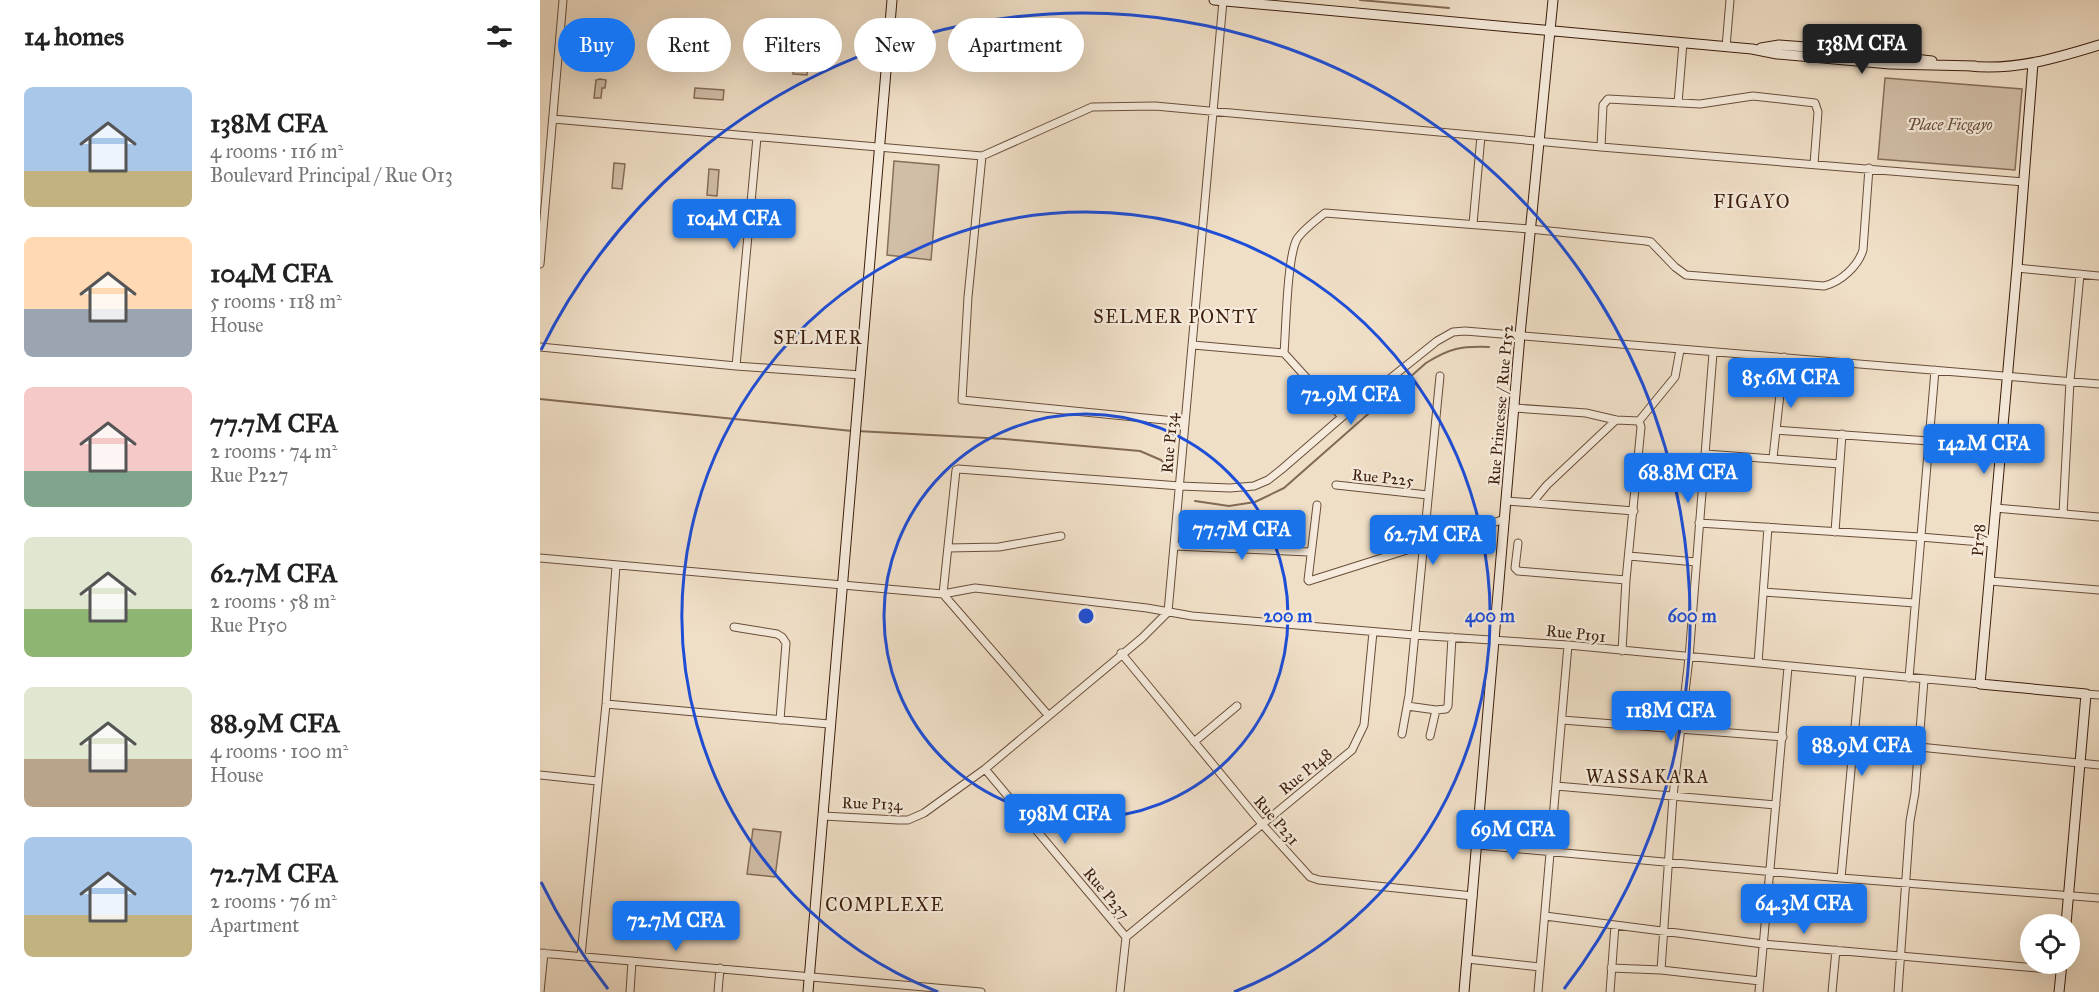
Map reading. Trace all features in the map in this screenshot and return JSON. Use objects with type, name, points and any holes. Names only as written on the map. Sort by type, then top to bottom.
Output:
[{"type":"street","points":[[540,264],[564,0]]},
{"type":"street","name":"Rue P134","points":[[808,992],[892,0]]},
{"type":"street","points":[[1218,0],[1726,47],[1752,49],[1779,45],[1806,47],[1975,66],[2000,67],[2033,63],[2099,45]]},
{"type":"street","name":"Rue P134","points":[[823,816],[908,820],[924,813],[985,769],[1121,653],[1142,638],[1168,612],[1176,546],[1213,112],[1218,0]]},
{"type":"street","name":"Rue Princesse / Rue P152","points":[[1464,992],[1520,335],[1553,0]]},
{"type":"street","points":[[1726,47],[1730,0]]},
{"type":"street","points":[[1678,103],[1683,43]]},
{"type":"street","name":"P178","points":[[1980,684],[2033,63]]},
{"type":"street","points":[[1601,147],[1603,105],[1608,99],[1714,104],[1753,96],[1815,103],[1818,112],[1814,164]]},
{"type":"street","points":[[553,119],[982,156],[1092,106],[1155,106],[1601,147],[2024,182]]},
{"type":"street","points":[[1473,224],[1481,136]]},
{"type":"street","points":[[736,366],[757,137]]},
{"type":"street","points":[[982,156],[968,297],[962,400],[1185,422]]},
{"type":"street","points":[[1284,352],[1292,262],[1296,243],[1300,235],[1325,213],[1473,224],[1646,241],[1651,242],[1675,267],[1686,274],[1824,286],[1837,282],[1860,259],[1863,250],[1869,168]]},
{"type":"street","points":[[2017,268],[2099,276]]},
{"type":"street","points":[[2063,514],[2070,381],[2080,274]]},
{"type":"street","points":[[1048,716],[943,594],[958,469],[1180,486],[1230,488],[1254,486],[1268,480],[1342,417],[1444,336],[1465,331],[2099,384]]},
{"type":"street","points":[[1193,345],[1284,352],[1342,417]]},
{"type":"street","points":[[540,347],[736,366],[861,375]]},
{"type":"street","points":[[1639,421],[1675,377],[1680,350]]},
{"type":"street","points":[[1661,970],[1673,796],[1689,658],[1713,353]]},
{"type":"street","points":[[1773,458],[1784,357]]},
{"type":"street","points":[[1909,678],[1935,370]]},
{"type":"street","points":[[1402,734],[1407,706],[1440,376]]},
{"type":"street","points":[[1515,408],[1586,413],[1616,420],[1639,421]]},
{"type":"street","points":[[1532,503],[1547,485],[1616,420]]},
{"type":"street","points":[[1622,651],[1626,579],[1641,427],[1639,421]]},
{"type":"street","points":[[1776,430],[1929,441]]},
{"type":"street","points":[[1835,532],[1842,435]]},
{"type":"street","points":[[1706,454],[1840,464]]},
{"type":"street","name":"Rue P225","points":[[1336,485],[1428,495]]},
{"type":"street","points":[[1507,501],[1634,511]]},
{"type":"street","points":[[1317,505],[1310,552],[1309,581],[1505,519]]},
{"type":"street","points":[[1995,508],[2099,517]]},
{"type":"street","points":[[1699,522],[1993,543]]},
{"type":"street","points":[[1758,663],[1768,527]]},
{"type":"street","points":[[948,548],[999,548],[1061,536]]},
{"type":"street","points":[[1518,543],[1515,568],[1518,571],[1626,579]]},
{"type":"street","points":[[1176,546],[1310,552]]},
{"type":"street","points":[[1629,556],[1696,562]]},
{"type":"street","name":"Rue P191","points":[[540,558],[943,594],[975,588],[1168,612],[1373,632],[1568,645],[1980,684]]},
{"type":"street","points":[[582,956],[606,704],[616,566]]},
{"type":"street","points":[[1990,580],[2099,590]]},
{"type":"street","points":[[1764,592],[1915,603]]},
{"type":"street","points":[[734,627],[777,634],[786,643],[780,720]]},
{"type":"street","name":"Rue P148","points":[[1126,937],[1352,750],[1364,725],[1373,632]]},
{"type":"street","points":[[1407,706],[1436,710],[1446,709],[1448,706],[1452,638]]},
{"type":"street","points":[[1538,992],[1568,645]]},
{"type":"street","name":"Rue P231","points":[[1121,653],[1262,824],[1310,877],[1473,896]]},
{"type":"street","points":[[1759,992],[1788,667]]},
{"type":"street","points":[[1841,878],[1860,673]]},
{"type":"street","points":[[1898,992],[1910,821],[1915,793],[1924,680]]},
{"type":"street","points":[[1980,684],[2099,695]]},
{"type":"street","points":[[2067,914],[2086,694]]},
{"type":"street","points":[[606,704],[829,724]]},
{"type":"street","points":[[1194,741],[1237,706]]},
{"type":"street","points":[[1430,736],[1436,710]]},
{"type":"street","points":[[1562,720],[1680,731],[1783,737]]},
{"type":"street","points":[[1919,747],[2099,765]]},
{"type":"street","name":"Rue P237","points":[[985,769],[1126,937],[1120,992]]},
{"type":"street","points":[[540,775],[597,781]]},
{"type":"street","points":[[1556,786],[1776,805]]},
{"type":"street","points":[[1478,845],[1841,878],[2099,898]]},
{"type":"street","points":[[1545,916],[1763,944],[2020,963]]},
{"type":"street","points":[[1610,992],[1615,925]]},
{"type":"street","points":[[1832,992],[1836,950]]},
{"type":"street","points":[[540,992],[542,953],[981,992]]},
{"type":"street","points":[[1467,959],[1540,967]]},
{"type":"street","points":[[630,992],[632,961]]},
{"type":"street","points":[[718,992],[720,968]]},
{"type":"street","points":[[1611,968],[1661,970],[1760,981]]},
{"type":"street","points":[[2059,992],[2061,974]]},
{"type":"green space","points":[[793,72],[807,72],[807,75],[793,74]]},
{"type":"green space","name":"Place Ficgayo","points":[[1885,78],[2022,89],[2015,170],[1878,159]]},
{"type":"green space","points":[[596,80],[606,80],[605,88],[602,88],[601,98],[594,98]]},
{"type":"green space","points":[[695,88],[724,90],[723,100],[694,98]]},
{"type":"green space","points":[[894,161],[939,165],[931,260],[887,255]]},
{"type":"green space","points":[[614,163],[625,164],[622,189],[612,188]]},
{"type":"green space","points":[[709,169],[719,170],[717,196],[707,195]]},
{"type":"green space","points":[[753,829],[781,832],[775,877],[747,874]]},
{"type":"waterway","points":[[1360,0],[1449,8]]},
{"type":"waterway","points":[[1195,501],[1229,506],[1255,502],[1284,488],[1426,363],[1456,349],[1489,347]]},
{"type":"waterway","points":[[540,399],[852,431]]},
{"type":"waterway","points":[[857,431],[1005,439],[1140,451],[1161,460],[1169,469]]},
{"type":"district","name":"FIGAYO","points":[[1752,202]]},
{"type":"district","name":"SELMER PONTY","points":[[1176,317]]},
{"type":"district","name":"SELMER","points":[[818,338]]},
{"type":"district","name":"WASSAKARA","points":[[1648,777]]},
{"type":"district","name":"COMPLEXE","points":[[885,905]]}]
